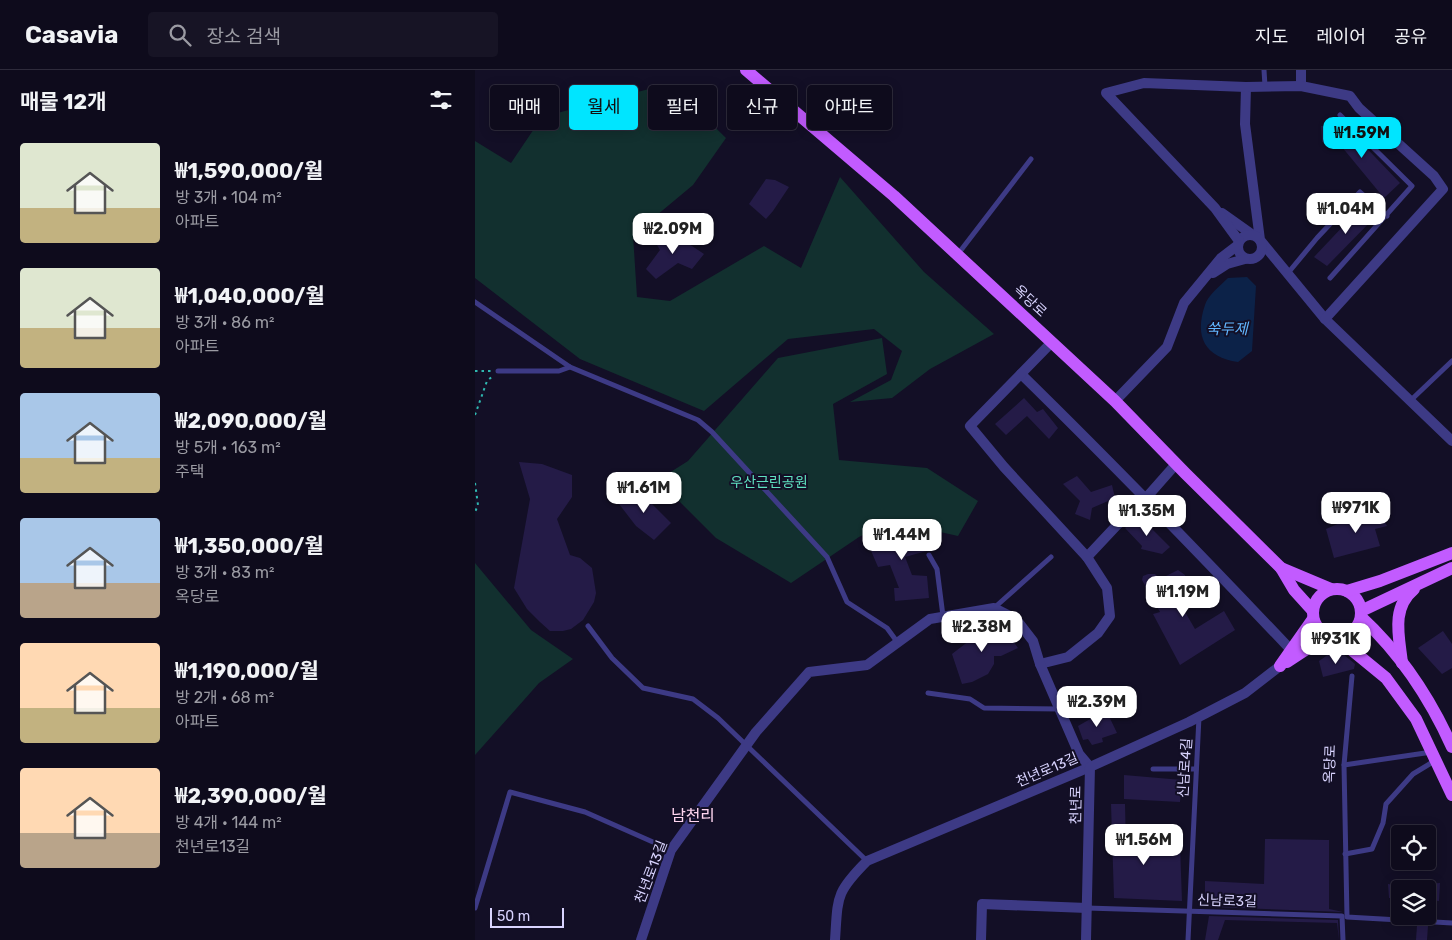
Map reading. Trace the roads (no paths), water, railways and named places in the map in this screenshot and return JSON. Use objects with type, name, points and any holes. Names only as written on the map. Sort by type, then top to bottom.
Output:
[{"type":"main road","name":"옥당로","points":[[746,70],[894,196],[1115,400],[1176,464],[1281,568]]},
{"type":"main road","points":[[1281,568],[1331,589],[1347,591],[1380,581],[1452,553]]},
{"type":"main road","points":[[1281,568],[1294,590],[1313,615],[1321,631],[1332,636],[1386,678],[1416,720],[1452,795]]},
{"type":"main road","points":[[1280,666],[1332,636],[1349,634],[1355,630],[1361,614],[1452,568]]},
{"type":"main road","points":[[1402,663],[1399,612],[1403,598],[1419,584]]},
{"type":"main road","points":[[1280,666],[1313,615],[1318,597],[1331,589]]},
{"type":"main road","points":[[1347,591],[1357,599],[1361,614],[1416,678],[1452,747]]},
{"type":"street","points":[[1301,70],[1301,86]]},
{"type":"street","points":[[1245,258],[1239,253],[1238,243],[1215,208],[1106,93],[1144,83],[1246,87],[1301,86],[1351,96],[1359,108],[1434,176],[1447,190],[1325,319]]},
{"type":"street","points":[[1246,87],[1245,124],[1256,237],[1262,247],[1257,258]]},
{"type":"street","points":[[1215,208],[1256,237],[1287,271],[1325,319],[1452,441]]},
{"type":"street","points":[[1115,400],[1167,347],[1184,303],[1221,258],[1245,236],[1256,237]]},
{"type":"street","points":[[1204,280],[1227,264],[1245,258],[1257,258],[1287,271]]},
{"type":"street","points":[[1040,664],[1068,657],[1098,633],[1110,616],[1107,588],[1087,557],[1004,467],[970,426],[1052,342]]},
{"type":"street","points":[[1021,374],[1146,496],[1193,550],[1291,650]]},
{"type":"street","points":[[1087,557],[1117,525],[1131,515],[1176,464]]},
{"type":"street","name":"천년로13길","points":[[641,940],[671,850],[710,794],[748,746],[756,732],[809,672],[867,665],[930,619],[995,608],[1016,619],[1033,641],[1040,664],[1079,754],[1090,767],[867,861],[846,882],[838,899],[835,940]]},
{"type":"street","name":"천년로","points":[[1086,940],[1090,767],[1199,717],[1245,693],[1280,666]]},
{"type":"street","points":[[981,940],[982,904],[1087,908]]},
{"type":"lane","points":[[1264,70],[1265,87]]},
{"type":"lane","points":[[1330,278],[1412,186],[1340,115]]},
{"type":"lane","points":[[958,255],[1031,159]]},
{"type":"lane","points":[[1287,271],[1360,192],[1387,216]]},
{"type":"lane","points":[[475,302],[570,367],[698,420],[712,432],[827,557],[847,602],[887,628],[898,642]]},
{"type":"lane","points":[[1410,402],[1452,361]]},
{"type":"lane","points":[[498,371],[559,371],[570,367]]},
{"type":"lane","points":[[929,556],[937,570],[943,616]]},
{"type":"lane","points":[[995,608],[1051,557]]},
{"type":"lane","points":[[588,626],[612,658],[643,688],[693,699],[718,718],[867,861]]},
{"type":"lane","name":"옥당로","points":[[1345,916],[1344,765],[1352,676]]},
{"type":"lane","points":[[928,693],[970,699],[984,708],[1060,709]]},
{"type":"lane","name":"신남로4길","points":[[1188,940],[1199,717]]},
{"type":"lane","points":[[1344,765],[1434,756]]},
{"type":"lane","points":[[1345,854],[1372,849],[1383,822],[1386,804],[1413,774],[1434,756]]},
{"type":"lane","points":[[1153,769],[1195,770]]},
{"type":"lane","points":[[475,908],[510,792],[585,812],[671,850]]},
{"type":"lane","name":"신남로3길","points":[[1087,908],[1345,916]]},
{"type":"lane","points":[[1343,940],[1345,916],[1452,923]]},
{"type":"water","name":"쑥두제","points":[[1247,277],[1256,286],[1252,351],[1238,362],[1217,355],[1205,344],[1201,327],[1202,316],[1209,298],[1228,278]]},
{"type":"district","name":"남천리","points":[[693,815]]},
{"type":"park label","name":"우산근린공원","points":[[769,482]]}]
